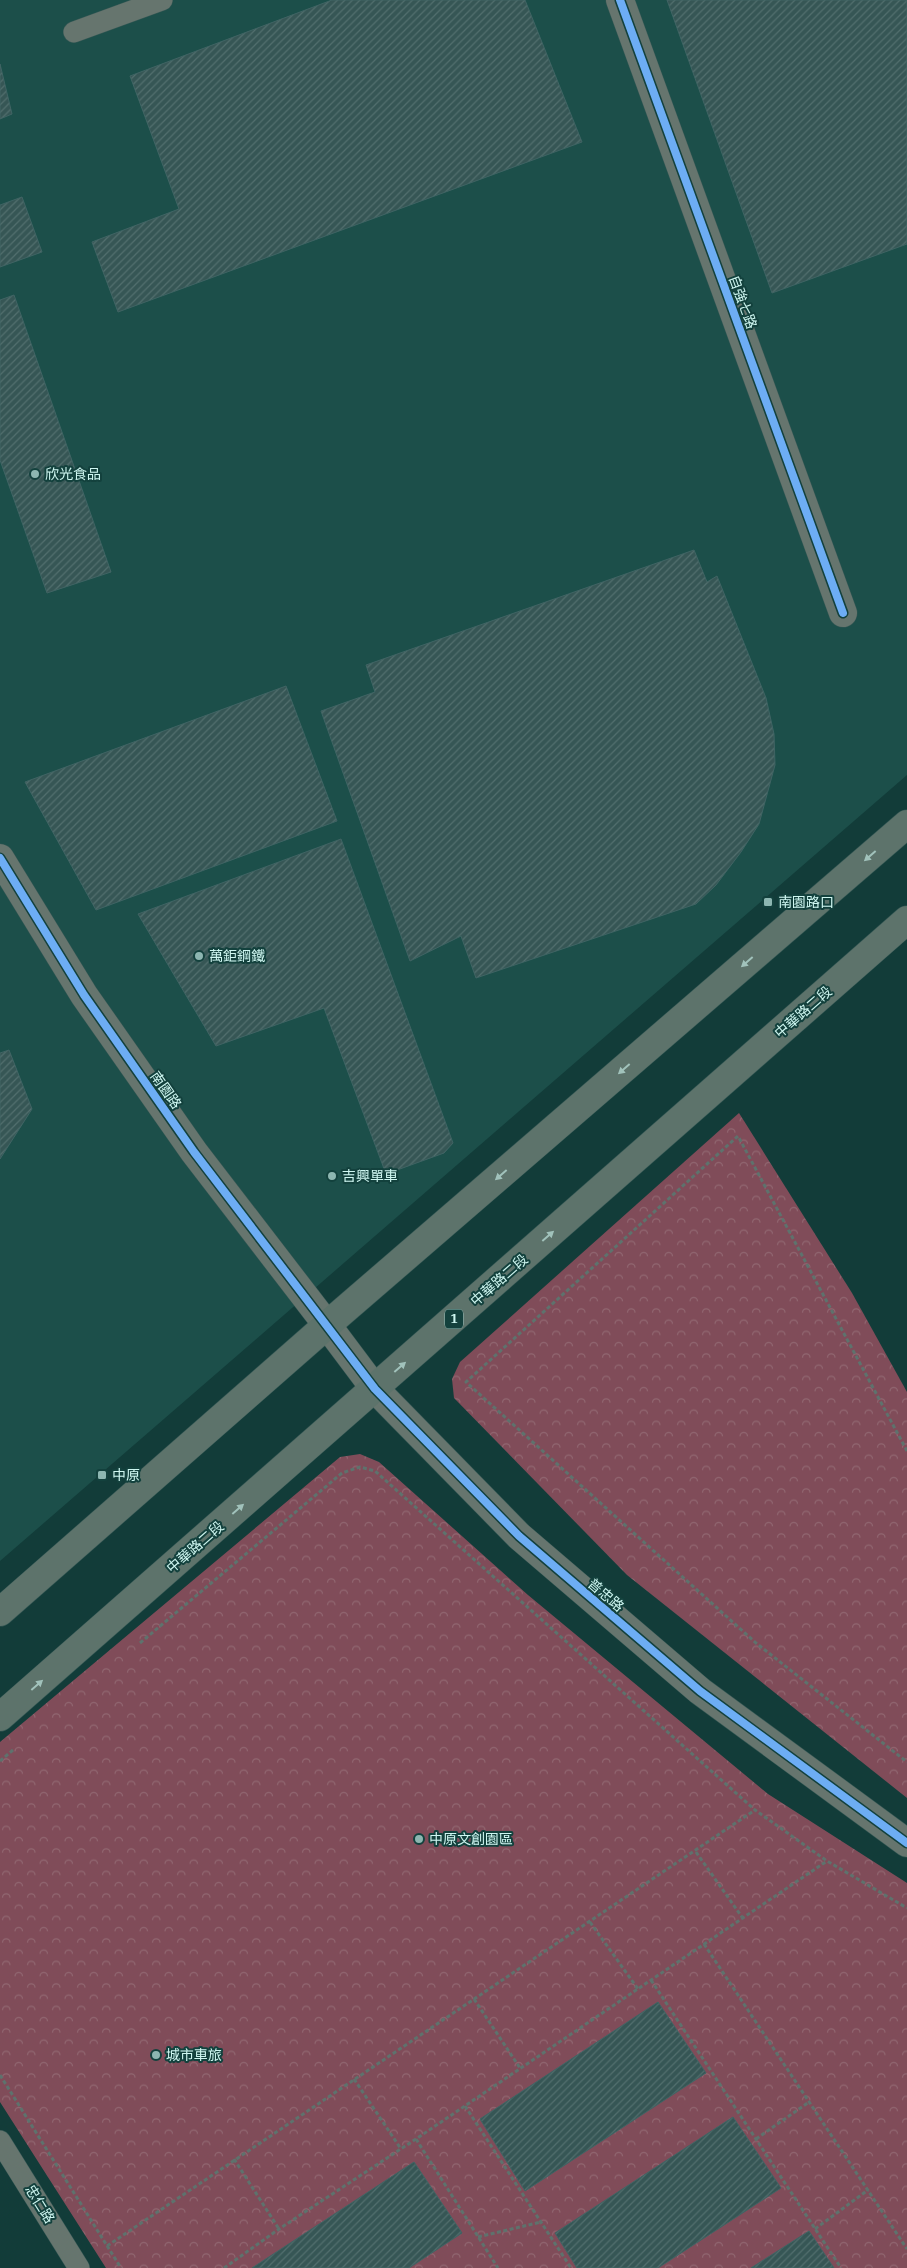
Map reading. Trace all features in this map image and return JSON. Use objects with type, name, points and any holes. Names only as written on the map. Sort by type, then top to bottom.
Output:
[{"type":"main road","points":[[0,1611],[327,1325],[907,824]]},
{"type":"main road","name":"中華路二段","points":[[0,1717],[376,1389],[907,920]]},
{"type":"street","name":"自強七路","points":[[620,0],[843,613]]},
{"type":"street","name":"南園路","points":[[0,858],[84,995],[194,1152],[327,1325]]},
{"type":"street","name":"普忠路","points":[[327,1325],[376,1389],[519,1536],[684,1678],[907,1843]]},
{"type":"lane","points":[[74,32],[162,0]]},
{"type":"lane","name":"忠仁路","points":[[0,2141],[79,2268]]},
{"type":"path","points":[[907,1451],[738,1136],[466,1382],[756,1643],[907,1762]]},
{"type":"path","points":[[137,1646],[342,1473],[360,1467],[375,1471],[755,1810],[827,1861],[907,1908]]},
{"type":"path","points":[[0,1760],[15,1748]]},
{"type":"path","points":[[107,2246],[234,2159],[696,1852],[755,1810]]},
{"type":"path","points":[[696,1852],[742,1916]]},
{"type":"path","points":[[704,1944],[742,1916],[827,1861]]},
{"type":"path","points":[[224,2268],[279,2229],[416,2139],[827,1861]]},
{"type":"path","points":[[590,1922],[638,1989]]},
{"type":"path","points":[[704,1944],[907,2249]]},
{"type":"path","points":[[651,1980],[841,2268]]},
{"type":"path","points":[[474,1999],[520,2068]]},
{"type":"path","points":[[0,2075],[121,2268]]},
{"type":"path","points":[[354,2079],[401,2149]]},
{"type":"path","points":[[756,2139],[809,2102]]},
{"type":"path","points":[[465,2106],[571,2268]]},
{"type":"path","points":[[416,2139],[498,2268]]},
{"type":"path","points":[[234,2159],[279,2229]]},
{"type":"path","points":[[815,2228],[868,2190]]},
{"type":"path","points":[[478,2237],[541,2222]]},
{"type":"shaded area","points":[[0,0],[907,0],[907,775],[0,1561]]},
{"type":"green space","points":[[739,1113],[852,1293],[907,1392],[907,1798],[627,1575],[454,1398],[452,1379],[460,1362]]},
{"type":"green space","name":"中原文創園區","points":[[360,1454],[379,1462],[528,1595],[768,1794],[907,1883],[907,2268],[106,2268],[0,2102],[0,1742],[340,1457]]},
{"type":"building","points":[[332,0],[525,0],[582,142],[118,312],[92,242],[179,209],[130,76]]},
{"type":"building","points":[[667,0],[907,0],[907,244],[772,293]]},
{"type":"building","points":[[0,64],[12,114],[0,119]]},
{"type":"building","points":[[22,197],[42,252],[0,267],[0,205]]},
{"type":"building","points":[[14,295],[111,572],[47,593],[0,460],[0,300]]},
{"type":"building","points":[[694,550],[707,582],[717,576],[766,698],[774,734],[775,765],[759,824],[741,852],[716,885],[696,904],[476,978],[461,936],[410,961],[321,711],[375,692],[366,665]]},
{"type":"building","points":[[286,686],[337,821],[96,910],[25,782]]},
{"type":"building","points":[[341,839],[453,1143],[444,1153],[386,1174],[324,1008],[216,1046],[138,914]]},
{"type":"building","points":[[9,1050],[32,1109],[0,1159],[0,1053]]},
{"type":"building","points":[[658,2002],[706,2073],[525,2191],[480,2119]]},
{"type":"building","points":[[733,2117],[781,2188],[658,2268],[577,2268],[555,2233]]},
{"type":"building","points":[[414,2162],[462,2233],[409,2268],[252,2268]]},
{"type":"building","points":[[809,2231],[834,2268],[751,2268]]},
{"type":"cycle path","points":[[620,0],[843,613]]},
{"type":"cycle path","points":[[0,858],[84,995],[194,1152],[375,1389],[519,1536],[700,1691],[907,1843]]},
{"type":"place","name":"欣光食品","points":[[35,474]]},
{"type":"place","name":"南園路口","points":[[768,902]]},
{"type":"place","name":"萬鉅鋼鐵","points":[[199,956]]},
{"type":"place","name":"吉興單車","points":[[332,1176]]},
{"type":"place","name":"中原","points":[[102,1475]]},
{"type":"place","name":"中原文創園區","points":[[419,1839]]},
{"type":"place","name":"城市車旅","points":[[156,2055]]}]
